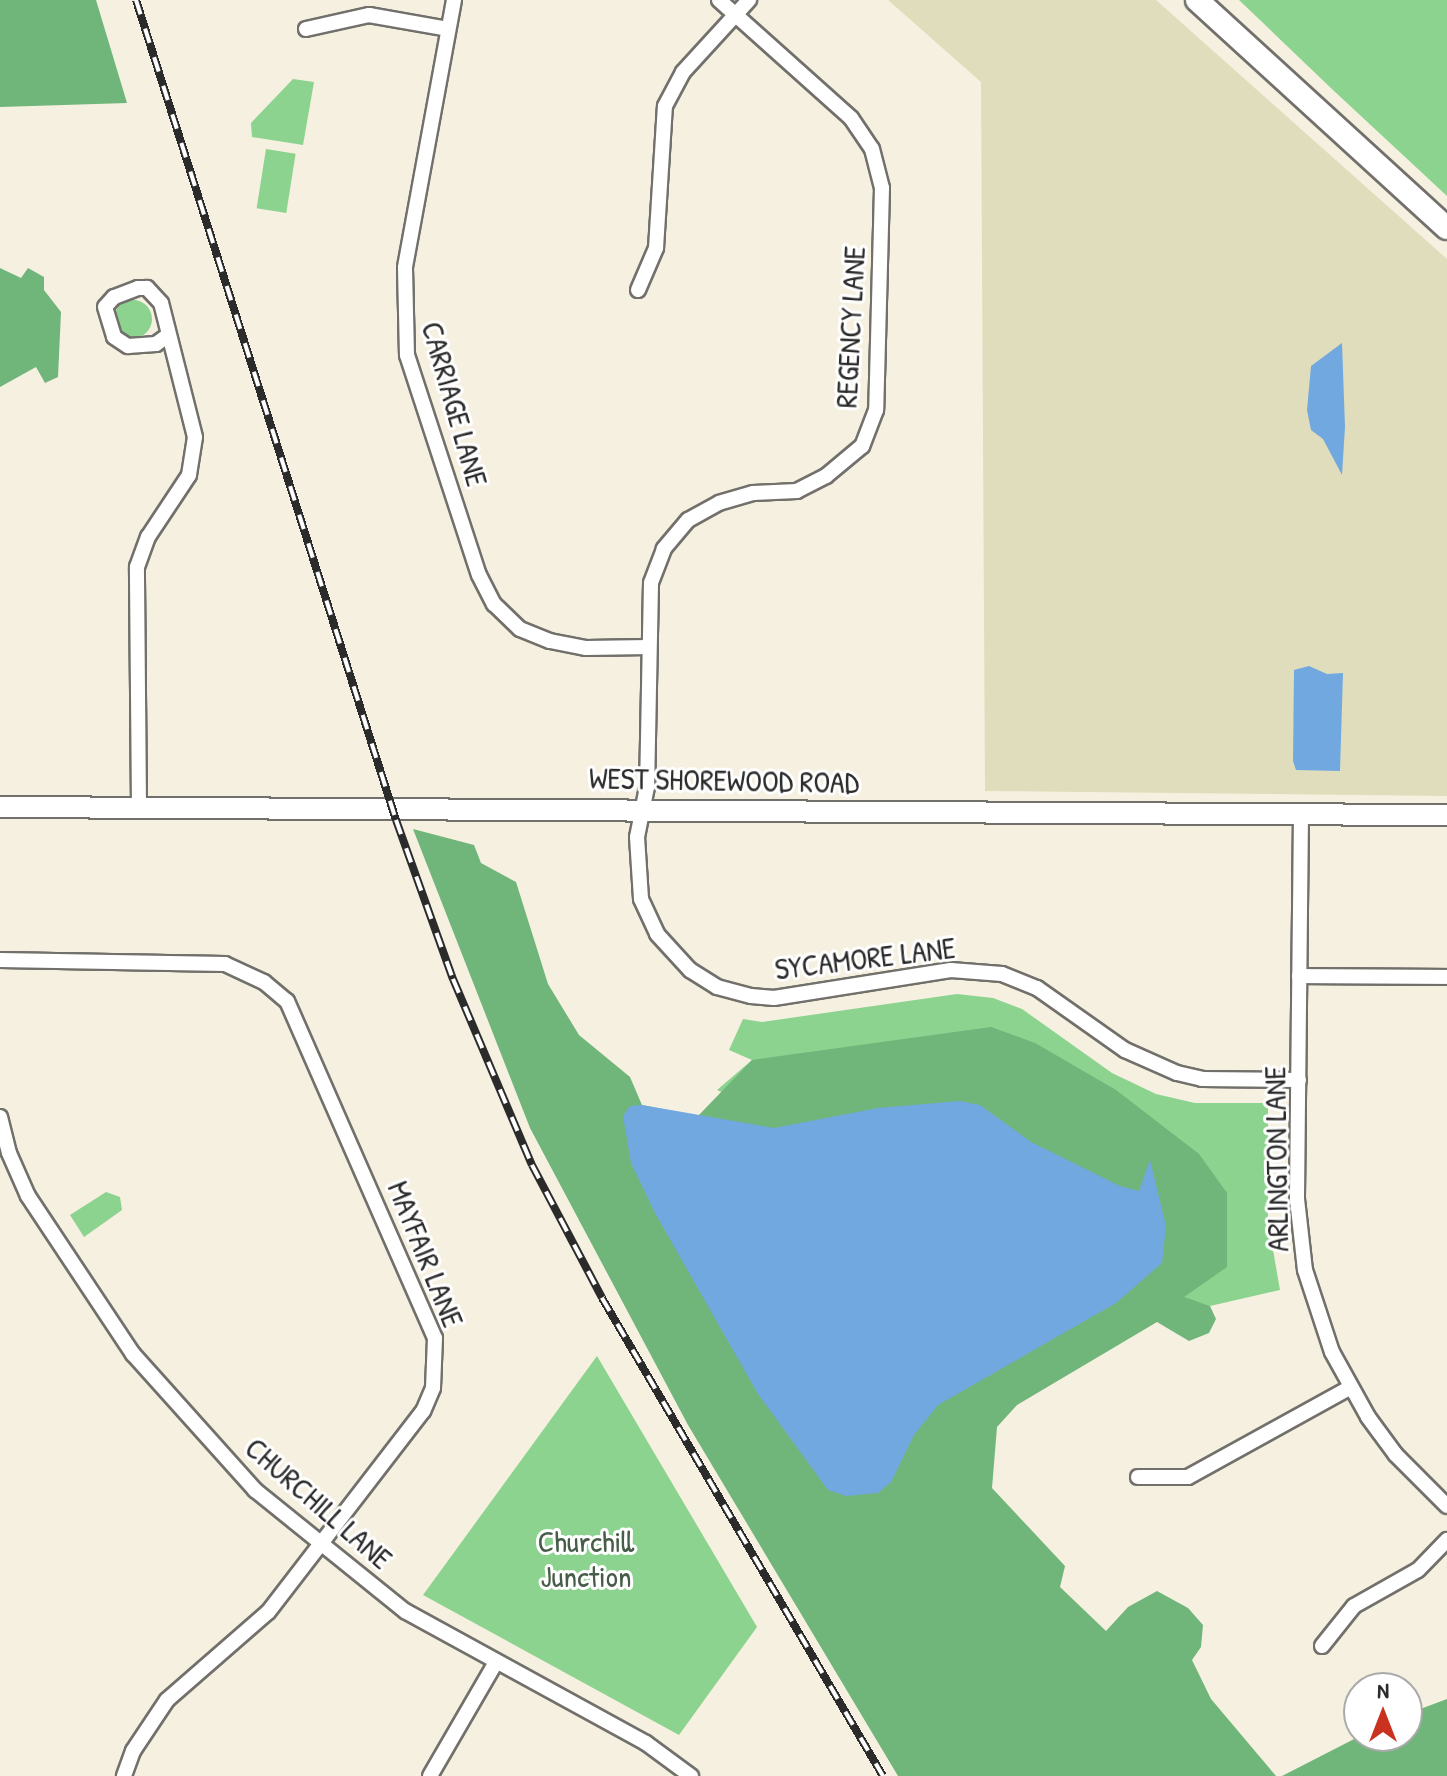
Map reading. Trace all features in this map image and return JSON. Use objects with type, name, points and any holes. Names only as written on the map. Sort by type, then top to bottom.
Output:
[{"type":"main road","points":[[1197,0],[1447,228]]},
{"type":"main road","name":"WEST SHOREWOOD ROAD","points":[[0,807],[642,808],[1447,815]]},
{"type":"street","name":"CARRIAGE LANE","points":[[454,0],[405,268],[402,314],[407,355],[459,516],[494,604],[520,629],[586,648],[649,647]]},
{"type":"street","points":[[719,0],[736,15]]},
{"type":"street","points":[[638,290],[656,248],[665,106],[683,72],[749,0]]},
{"type":"street","points":[[306,29],[369,15],[448,29]]},
{"type":"street","name":"REGENCY LANE","points":[[642,808],[651,583],[664,549],[688,520],[719,503],[753,493],[797,491],[826,476],[862,446],[876,410],[882,188],[872,149],[851,118],[736,15]]},
{"type":"street","points":[[139,807],[137,567],[148,537],[189,475],[195,437],[161,303],[147,288],[126,290],[105,307],[114,337],[128,346],[156,344],[167,336]]},
{"type":"street","name":"SYCAMORE LANE","points":[[642,808],[638,876],[647,916],[668,949],[717,987],[774,998],[951,970],[991,972],[1037,988],[1125,1050],[1177,1073],[1202,1079],[1299,1080]]},
{"type":"street","name":"ARLINGTON LANE","points":[[1301,814],[1297,1199],[1305,1270],[1332,1352],[1351,1387],[1396,1455],[1447,1506]]},
{"type":"street","name":"MAYFAIR LANE","points":[[0,960],[225,964],[264,982],[287,1001],[431,1320],[436,1358],[433,1388],[423,1411],[268,1612],[167,1700],[133,1751],[124,1776]]},
{"type":"street","points":[[1299,976],[1447,977]]},
{"type":"street","name":"CHURCHILL LANE","points":[[0,1117],[9,1153],[28,1196],[133,1354],[255,1490],[405,1611],[646,1743],[691,1776]]},
{"type":"street","points":[[1138,1477],[1188,1477],[1351,1387]]},
{"type":"street","points":[[1322,1646],[1354,1606],[1418,1570],[1447,1540]]},
{"type":"street","points":[[430,1776],[496,1662]]},
{"type":"shaded area","points":[[888,0],[1156,0],[1447,259],[1447,796],[985,791],[981,82]]},
{"type":"green space","points":[[0,0],[96,0],[127,103],[0,107]]},
{"type":"green space","points":[[1239,0],[1447,0],[1447,196],[1333,90]]},
{"type":"green space","points":[[293,79],[314,82],[303,145],[252,137],[251,123]]},
{"type":"green space","points":[[266,149],[296,154],[286,213],[257,208]]},
{"type":"green space","points":[[0,268],[21,278],[28,268],[44,277],[44,290],[61,312],[58,377],[45,383],[36,367],[0,387]]},
{"type":"green space","points":[[133,300],[146,306],[152,319],[146,332],[133,338],[120,332],[114,319],[120,306]]},
{"type":"green space","points":[[413,829],[474,845],[481,863],[516,882],[548,984],[579,1035],[630,1077],[642,1105],[698,1116],[752,1060],[991,1027],[1035,1043],[1116,1090],[1199,1154],[1227,1193],[1227,1267],[1184,1297],[1210,1306],[1216,1319],[1209,1333],[1189,1341],[1157,1322],[1017,1405],[997,1427],[992,1488],[1065,1566],[1060,1587],[1106,1631],[1128,1607],[1157,1591],[1188,1608],[1203,1625],[1201,1647],[1192,1660],[1211,1699],[1276,1776],[898,1776],[688,1425],[530,1128]]},
{"type":"green space","points":[[957,994],[993,998],[1022,1009],[1112,1073],[1156,1094],[1195,1103],[1268,1103],[1268,1221],[1280,1290],[1210,1306],[1183,1298],[717,1090],[752,1060],[729,1050],[743,1019],[762,1022]]},
{"type":"green space","points":[[106,1192],[120,1197],[122,1210],[84,1237],[70,1215]]},
{"type":"green space","name":"Churchill Junction","points":[[597,1356],[757,1627],[679,1735],[423,1595]]},
{"type":"green space","points":[[1447,1699],[1447,1776],[1282,1776],[1343,1745],[1343,1752],[1423,1752],[1423,1708]]},
{"type":"water","points":[[1342,343],[1345,427],[1342,475],[1323,439],[1311,430],[1307,410],[1311,366]]},
{"type":"water","points":[[1309,666],[1327,674],[1343,673],[1340,771],[1296,770],[1293,761],[1294,670]]},
{"type":"water","points":[[960,1101],[980,1105],[1031,1142],[1120,1186],[1139,1191],[1150,1160],[1166,1226],[1162,1263],[1116,1303],[938,1405],[914,1435],[891,1482],[878,1493],[846,1496],[828,1490],[758,1394],[655,1213],[631,1163],[623,1116],[630,1106],[642,1105],[774,1128],[878,1108]]},
{"type":"railway","points":[[136,0],[396,820],[453,979],[532,1165],[602,1298],[883,1776]]}]
